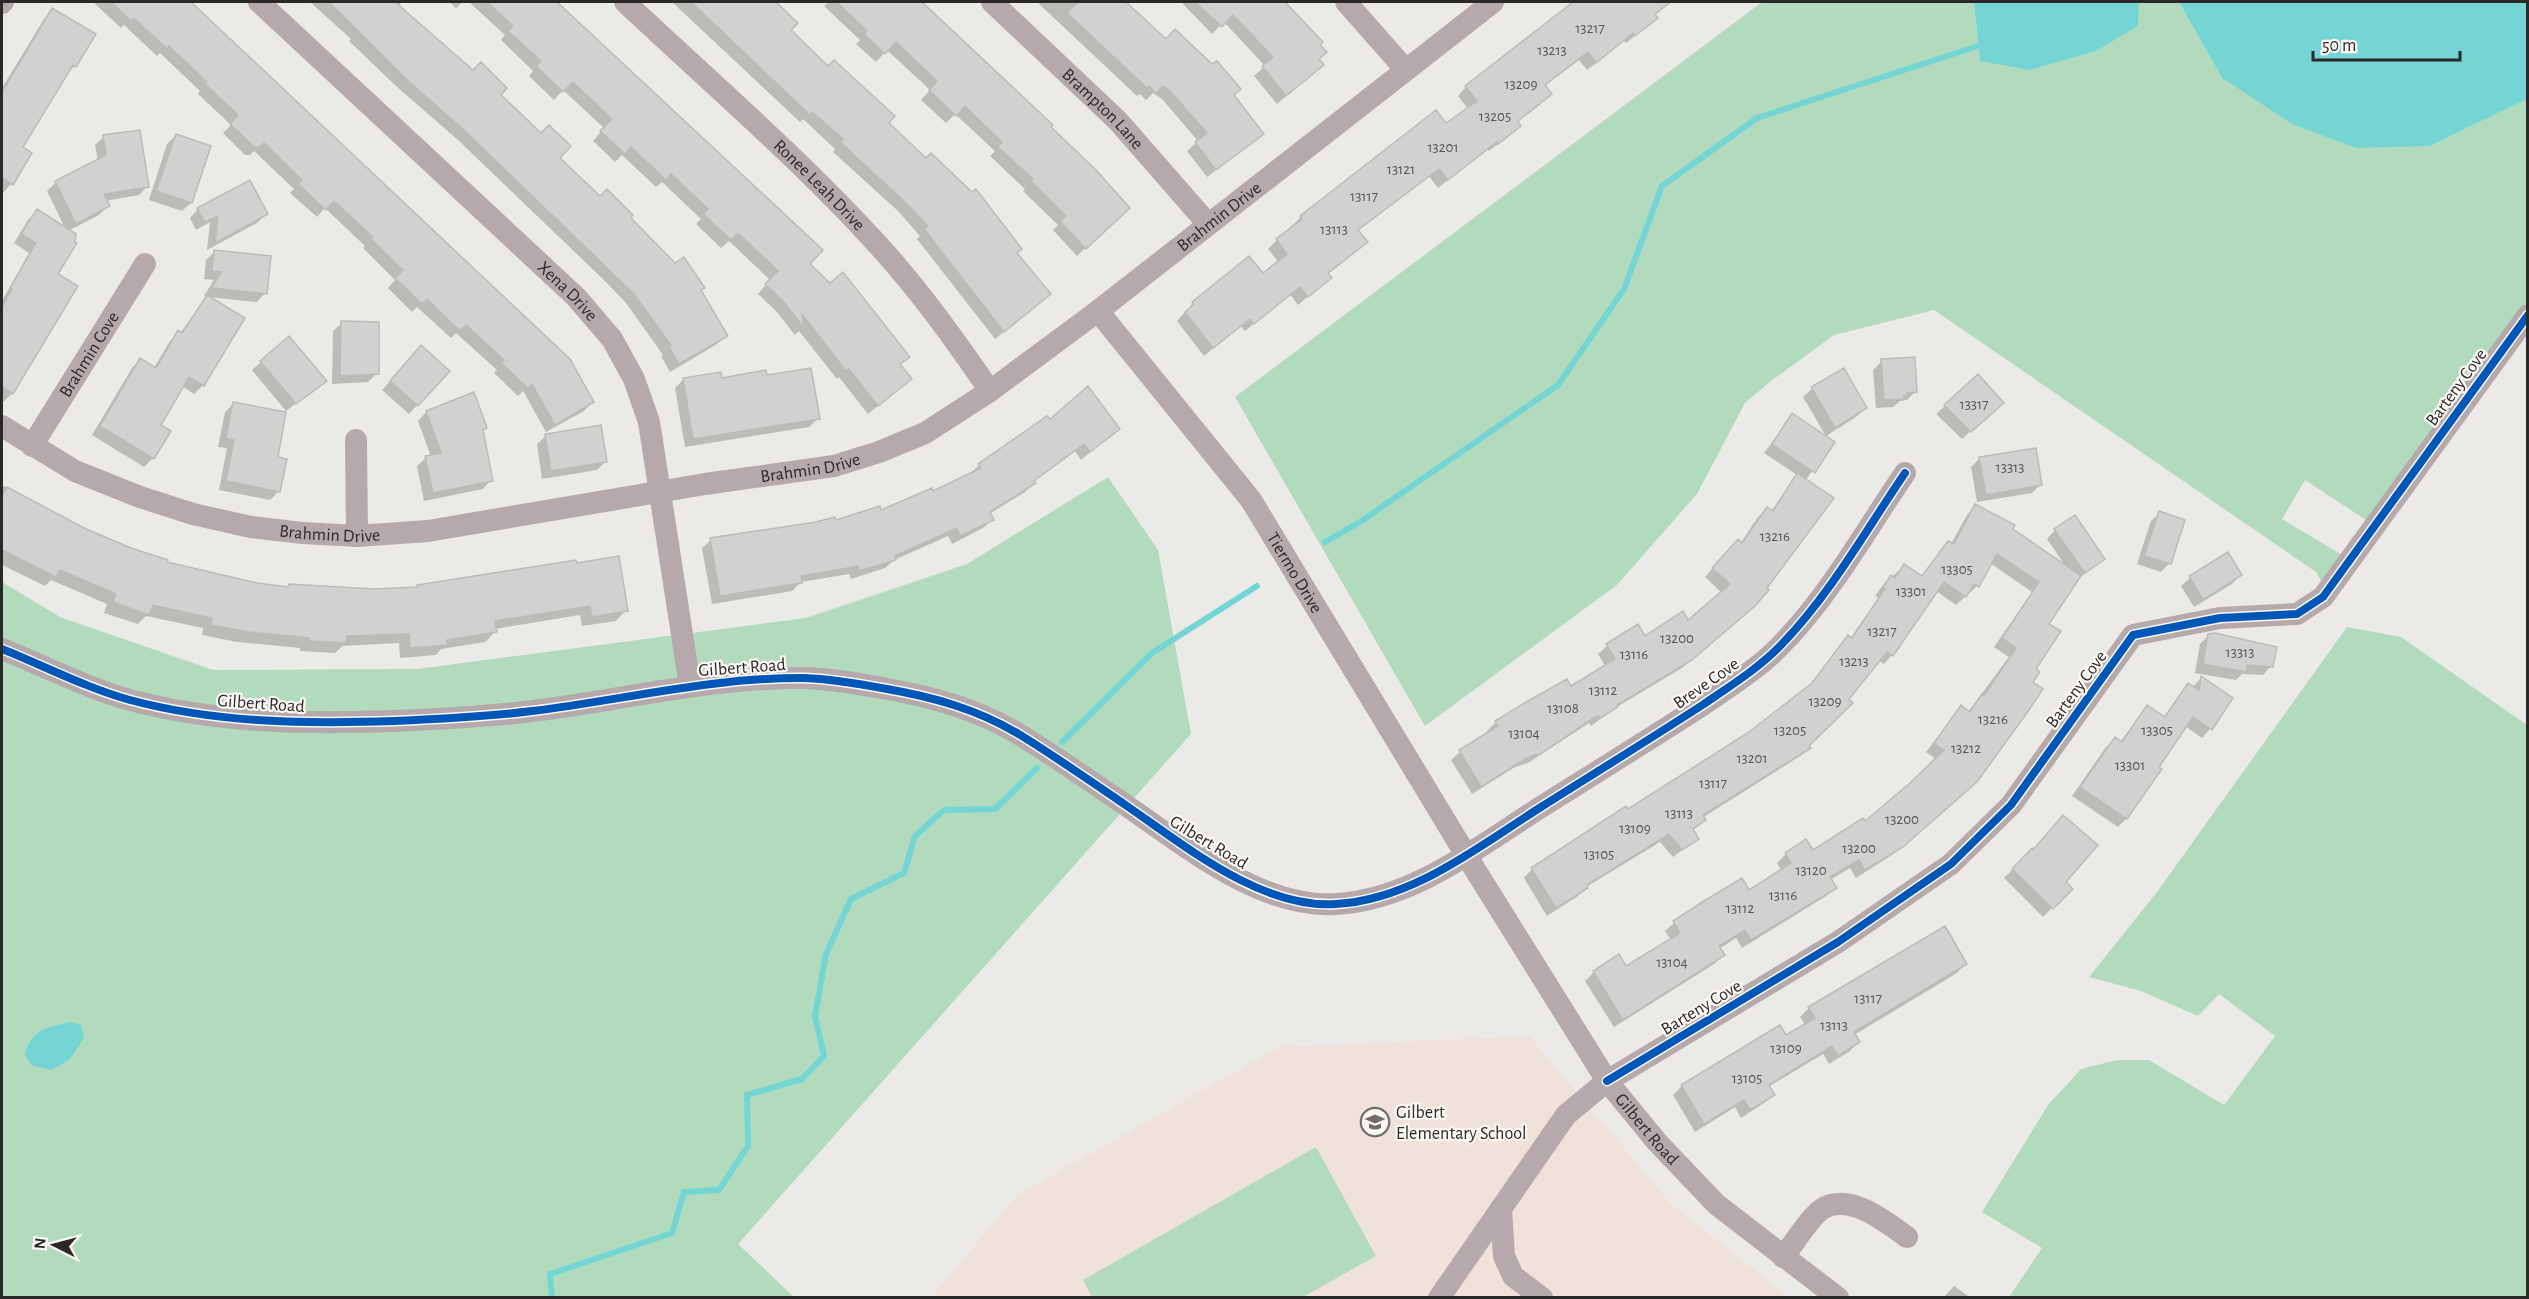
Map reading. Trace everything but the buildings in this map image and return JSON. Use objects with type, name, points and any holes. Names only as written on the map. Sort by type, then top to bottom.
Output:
[{"type":"street","name":"Xena Drive","points":[[258,2],[576,297],[612,339],[634,379],[649,422],[690,686]]},
{"type":"street","name":"Ronee Leah Drive","points":[[625,2],[829,194],[879,246],[939,317],[990,391]]},
{"type":"street","name":"Brampton Lane","points":[[992,2],[1118,121],[1208,224]]},
{"type":"street","points":[[1346,2],[1405,69]]},
{"type":"street","name":"Brahmin Drive","points":[[2,426],[75,471],[140,497],[193,514],[251,527],[357,536],[428,531],[660,492],[834,466],[879,452],[925,433],[990,391],[1098,311],[1493,2]]},
{"type":"street","name":"Brahmin Cove","points":[[33,446],[145,264]]},
{"type":"street","name":"Tiermo Drive","points":[[1098,311],[1251,500],[1466,855]]},
{"type":"street","name":"Barteny Cove","points":[[1439,1298],[1566,1115],[1607,1081],[1838,942],[1951,864],[2011,805],[2133,635],[2220,618],[2297,614],[2323,597],[2528,315]]},
{"type":"street","points":[[356,440],[357,536]]},
{"type":"street","name":"Breve Cove","points":[[1466,855],[1704,704],[1780,646],[1821,597],[1905,473]]},
{"type":"street","name":"Gilbert Road","points":[[2,649],[126,699],[245,721],[348,722],[467,718],[534,711],[690,686],[808,678],[842,681],[959,705],[1017,733],[1189,851],[1238,879],[1283,897],[1328,905],[1366,902],[1400,891],[1466,855],[1607,1081],[1657,1142],[1716,1204],[1838,1298]]},
{"type":"street","points":[[1784,1257],[1820,1210],[1835,1203],[1848,1203],[1887,1222],[1907,1237]]},
{"type":"street","points":[[1501,1209],[1504,1256],[1513,1276],[1542,1298]]},
{"type":"shaded area","name":"Gilbert Elementary School","points":[[1529,1036],[1671,1204],[1789,1297],[931,1298],[1016,1196],[1280,1047]]},
{"type":"green space","points":[[1762,2],[1974,2],[1980,61],[2098,50],[2137,26],[2139,2],[2179,2],[2222,78],[2430,146],[2527,99],[2527,301],[2369,522],[2305,480],[2282,519],[2344,556],[2321,581],[2316,572],[1934,310],[1834,335],[1745,403],[1697,494],[1617,585],[1425,726],[1235,397]]},
{"type":"green space","points":[[1108,477],[1158,550],[1191,734],[738,1244],[794,1297],[2,1298],[2,582],[60,617],[213,670],[417,669],[806,618],[967,564]]},
{"type":"green space","points":[[2347,627],[2401,637],[2527,725],[2527,1297],[2009,1297],[2042,1248],[1982,1212],[2048,1105],[2081,1069],[2117,1060],[2149,1060],[2224,1105],[2275,1036],[2219,994],[2198,1016],[2141,991],[2089,977],[2157,892]]},
{"type":"green space","points":[[1316,1147],[1376,1256],[1303,1297],[1092,1297],[1083,1280]]},
{"type":"water","points":[[1974,2],[2139,2],[2138,26],[2098,50],[2030,70],[1980,61]]},
{"type":"water","points":[[2179,2],[2527,2],[2527,99],[2430,146],[2356,148],[2292,124],[2222,78]]},
{"type":"water","points":[[70,1022],[81,1025],[84,1038],[69,1060],[51,1070],[31,1065],[25,1055],[31,1040],[47,1028]]},
{"type":"waterway","points":[[1325,542],[1360,522],[1558,385],[1624,289],[1662,186],[1757,118],[1984,44]]},
{"type":"waterway","points":[[1062,742],[1152,653],[1257,586]]},
{"type":"waterway","points":[[552,1298],[550,1274],[672,1233],[684,1192],[719,1190],[748,1146],[747,1095],[802,1079],[824,1056],[815,1016],[826,954],[851,899],[904,873],[915,836],[944,810],[995,809],[1037,768]]},
{"type":"cycle path","points":[[1607,1081],[1838,942],[1951,864],[2011,805],[2133,635],[2220,618],[2297,614],[2323,597],[2528,315]]},
{"type":"cycle path","points":[[2,649],[82,683],[130,700],[162,708],[228,718],[294,722],[361,722],[515,713],[702,685],[771,679],[826,679],[904,692],[970,711],[1017,733],[1197,855],[1251,885],[1279,896],[1307,903],[1336,904],[1391,893],[1443,869],[1684,717],[1754,669],[1781,645],[1816,605],[1905,473]]},
{"type":"place","name":"Gilbert Elementary School","points":[[1375,1122]]}]
